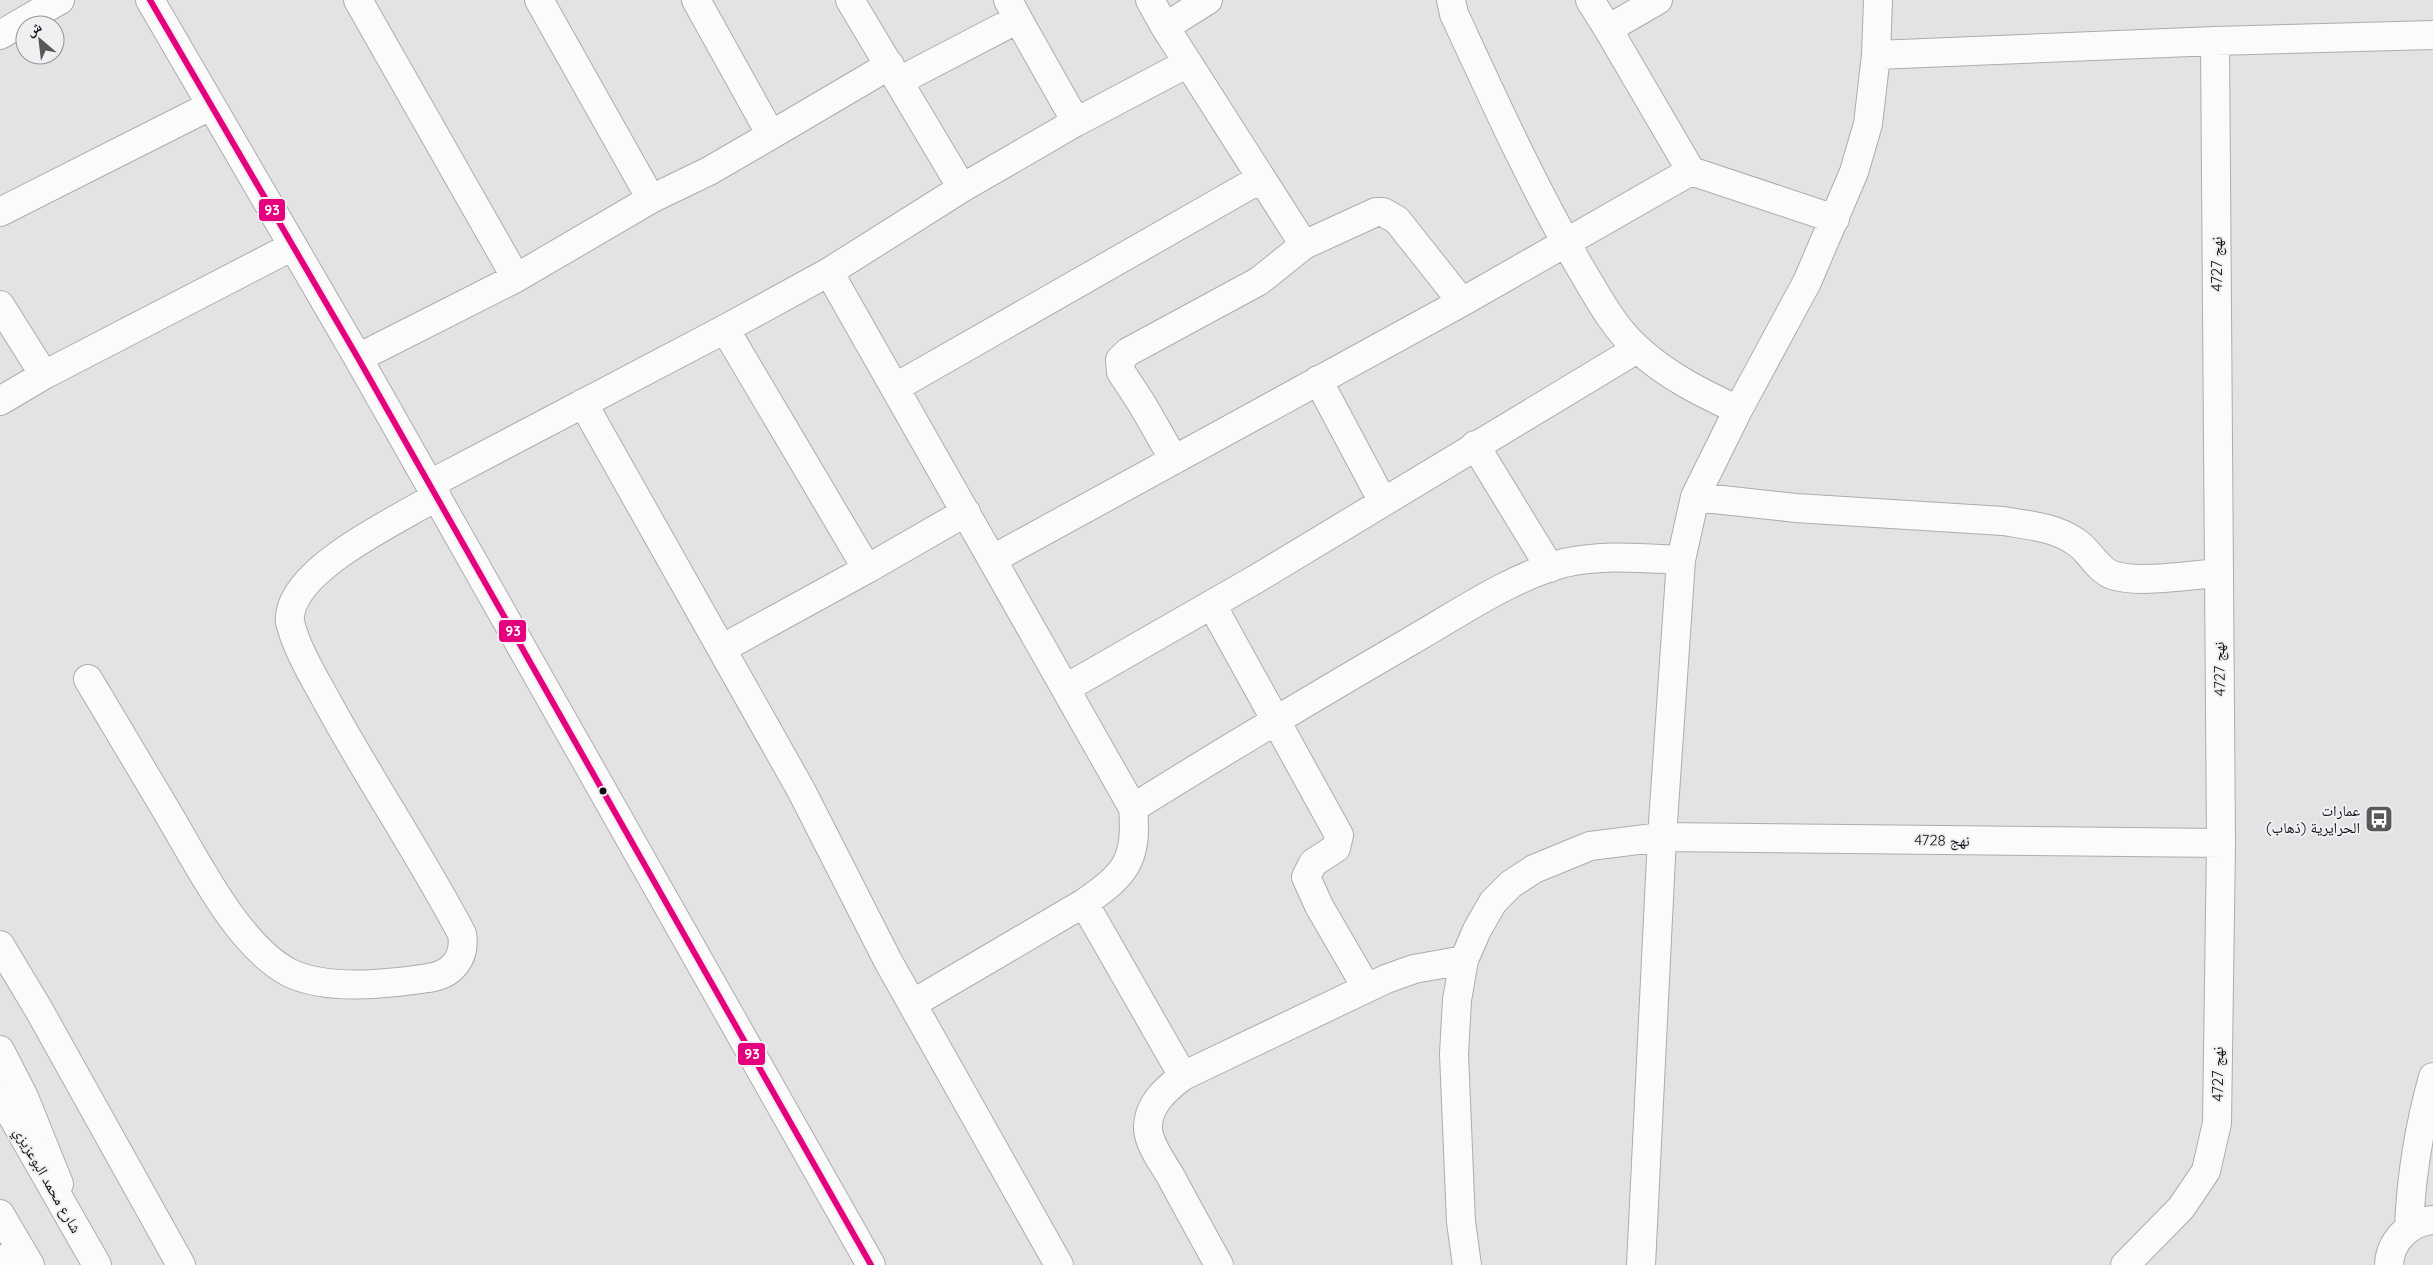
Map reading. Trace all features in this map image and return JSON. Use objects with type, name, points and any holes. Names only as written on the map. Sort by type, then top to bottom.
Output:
[{"type":"main road","points":[[0,35],[60,0]]},
{"type":"main road","points":[[150,0],[358,358],[871,1265]]},
{"type":"main road","points":[[538,0],[651,199]]},
{"type":"main road","points":[[696,0],[771,135]]},
{"type":"main road","points":[[850,0],[962,188]]},
{"type":"main road","points":[[1150,0],[1260,179],[1304,245]]},
{"type":"main road","points":[[1166,27],[1208,0]]},
{"type":"main road","points":[[1451,0],[1454,14],[1503,119],[1566,243],[1608,314],[1637,348],[1689,386],[1738,410]]},
{"type":"main road","points":[[1590,0],[1692,171],[1836,219]]},
{"type":"main road","points":[[1608,30],[1658,0]]},
{"type":"main road","points":[[1641,1265],[1662,837],[1681,560],[1695,497],[1738,410],[1807,282],[1836,219],[1868,124],[1876,55],[1878,0]]},
{"type":"main road","points":[[364,2],[516,278]]},
{"type":"main road","points":[[358,358],[516,278],[651,199],[709,171],[771,135],[895,73],[1013,9],[1076,122]]},
{"type":"main road","points":[[1876,55],[2215,41],[2433,35]]},
{"type":"main road","name":"نهج 4727","points":[[2125,1265],[2181,1208],[2206,1171],[2217,1123],[2221,843],[2215,41]]},
{"type":"main road","points":[[88,679],[214,891],[242,930],[266,956],[290,973],[321,982],[347,984],[439,977],[455,967],[462,956],[464,944],[462,934],[344,733],[302,654],[290,621],[292,605],[302,589],[331,559],[433,490],[583,403],[829,272],[962,188],[1076,122],[1188,63]]},
{"type":"main road","points":[[0,212],[210,106]]},
{"type":"main road","points":[[993,559],[1462,302],[1692,171]]},
{"type":"main road","points":[[896,388],[1260,179]]},
{"type":"main road","points":[[1174,460],[1121,372],[1120,360],[1128,352],[1259,281],[1304,245],[1376,212],[1383,212],[1397,220],[1462,302]]},
{"type":"main road","points":[[0,401],[44,376],[294,246]]},
{"type":"main road","points":[[829,272],[1133,808],[1135,842],[1131,856],[1121,873],[1105,888],[1084,903],[912,1004]]},
{"type":"main road","points":[[0,305],[44,376]]},
{"type":"main road","points":[[725,329],[867,569]]},
{"type":"main road","points":[[1066,688],[1212,605],[1637,348]]},
{"type":"main road","points":[[1318,380],[1383,502]]},
{"type":"main road","points":[[583,403],[722,648],[821,828],[888,962],[1058,1265]]},
{"type":"main road","points":[[1475,445],[1550,568]]},
{"type":"main road","points":[[1695,497],[1796,508],[2003,520],[2059,533],[2076,542],[2102,568],[2118,576],[2135,579],[2218,573]]},
{"type":"main road","points":[[722,648],[867,569],[966,512]]},
{"type":"main road","points":[[1133,808],[1274,720],[1494,593],[1565,563],[1611,556],[1681,560]]},
{"type":"main road","points":[[1212,605],[1339,836],[1336,848],[1313,863],[1306,877],[1319,906],[1366,987]]},
{"type":"main road","name":"نهج 4728","points":[[1467,1265],[1461,1222],[1454,1054],[1457,1000],[1464,960],[1477,930],[1493,902],[1511,884],[1534,869],[1590,846],[1662,837],[2221,843]]},
{"type":"main road","points":[[1084,903],[1183,1076]]},
{"type":"main road","points":[[0,945],[39,1010],[180,1265]]},
{"type":"main road","points":[[1219,1265],[1157,1152],[1148,1129],[1151,1112],[1157,1100],[1168,1087],[1183,1076],[1366,987],[1414,970],[1464,960]]},
{"type":"main road","points":[[0,1050],[42,1137],[70,1219]]},
{"type":"main road","points":[[2389,1265],[2392,1249],[2399,1237],[2421,1224],[2411,1186],[2417,1143],[2433,1077]]},
{"type":"main road","name":"شارع محمد البوعزيزي","points":[[0,1096],[97,1265]]},
{"type":"main road","points":[[0,1214],[30,1265]]},
{"type":"main road","points":[[0,1258],[7,1265]]},
{"type":"transit line","name":"93","points":[[150,0],[358,358],[871,1265]]},
{"type":"place","name":"عمارات الحرايرية (ذهاب)","points":[[2379,819]]}]
